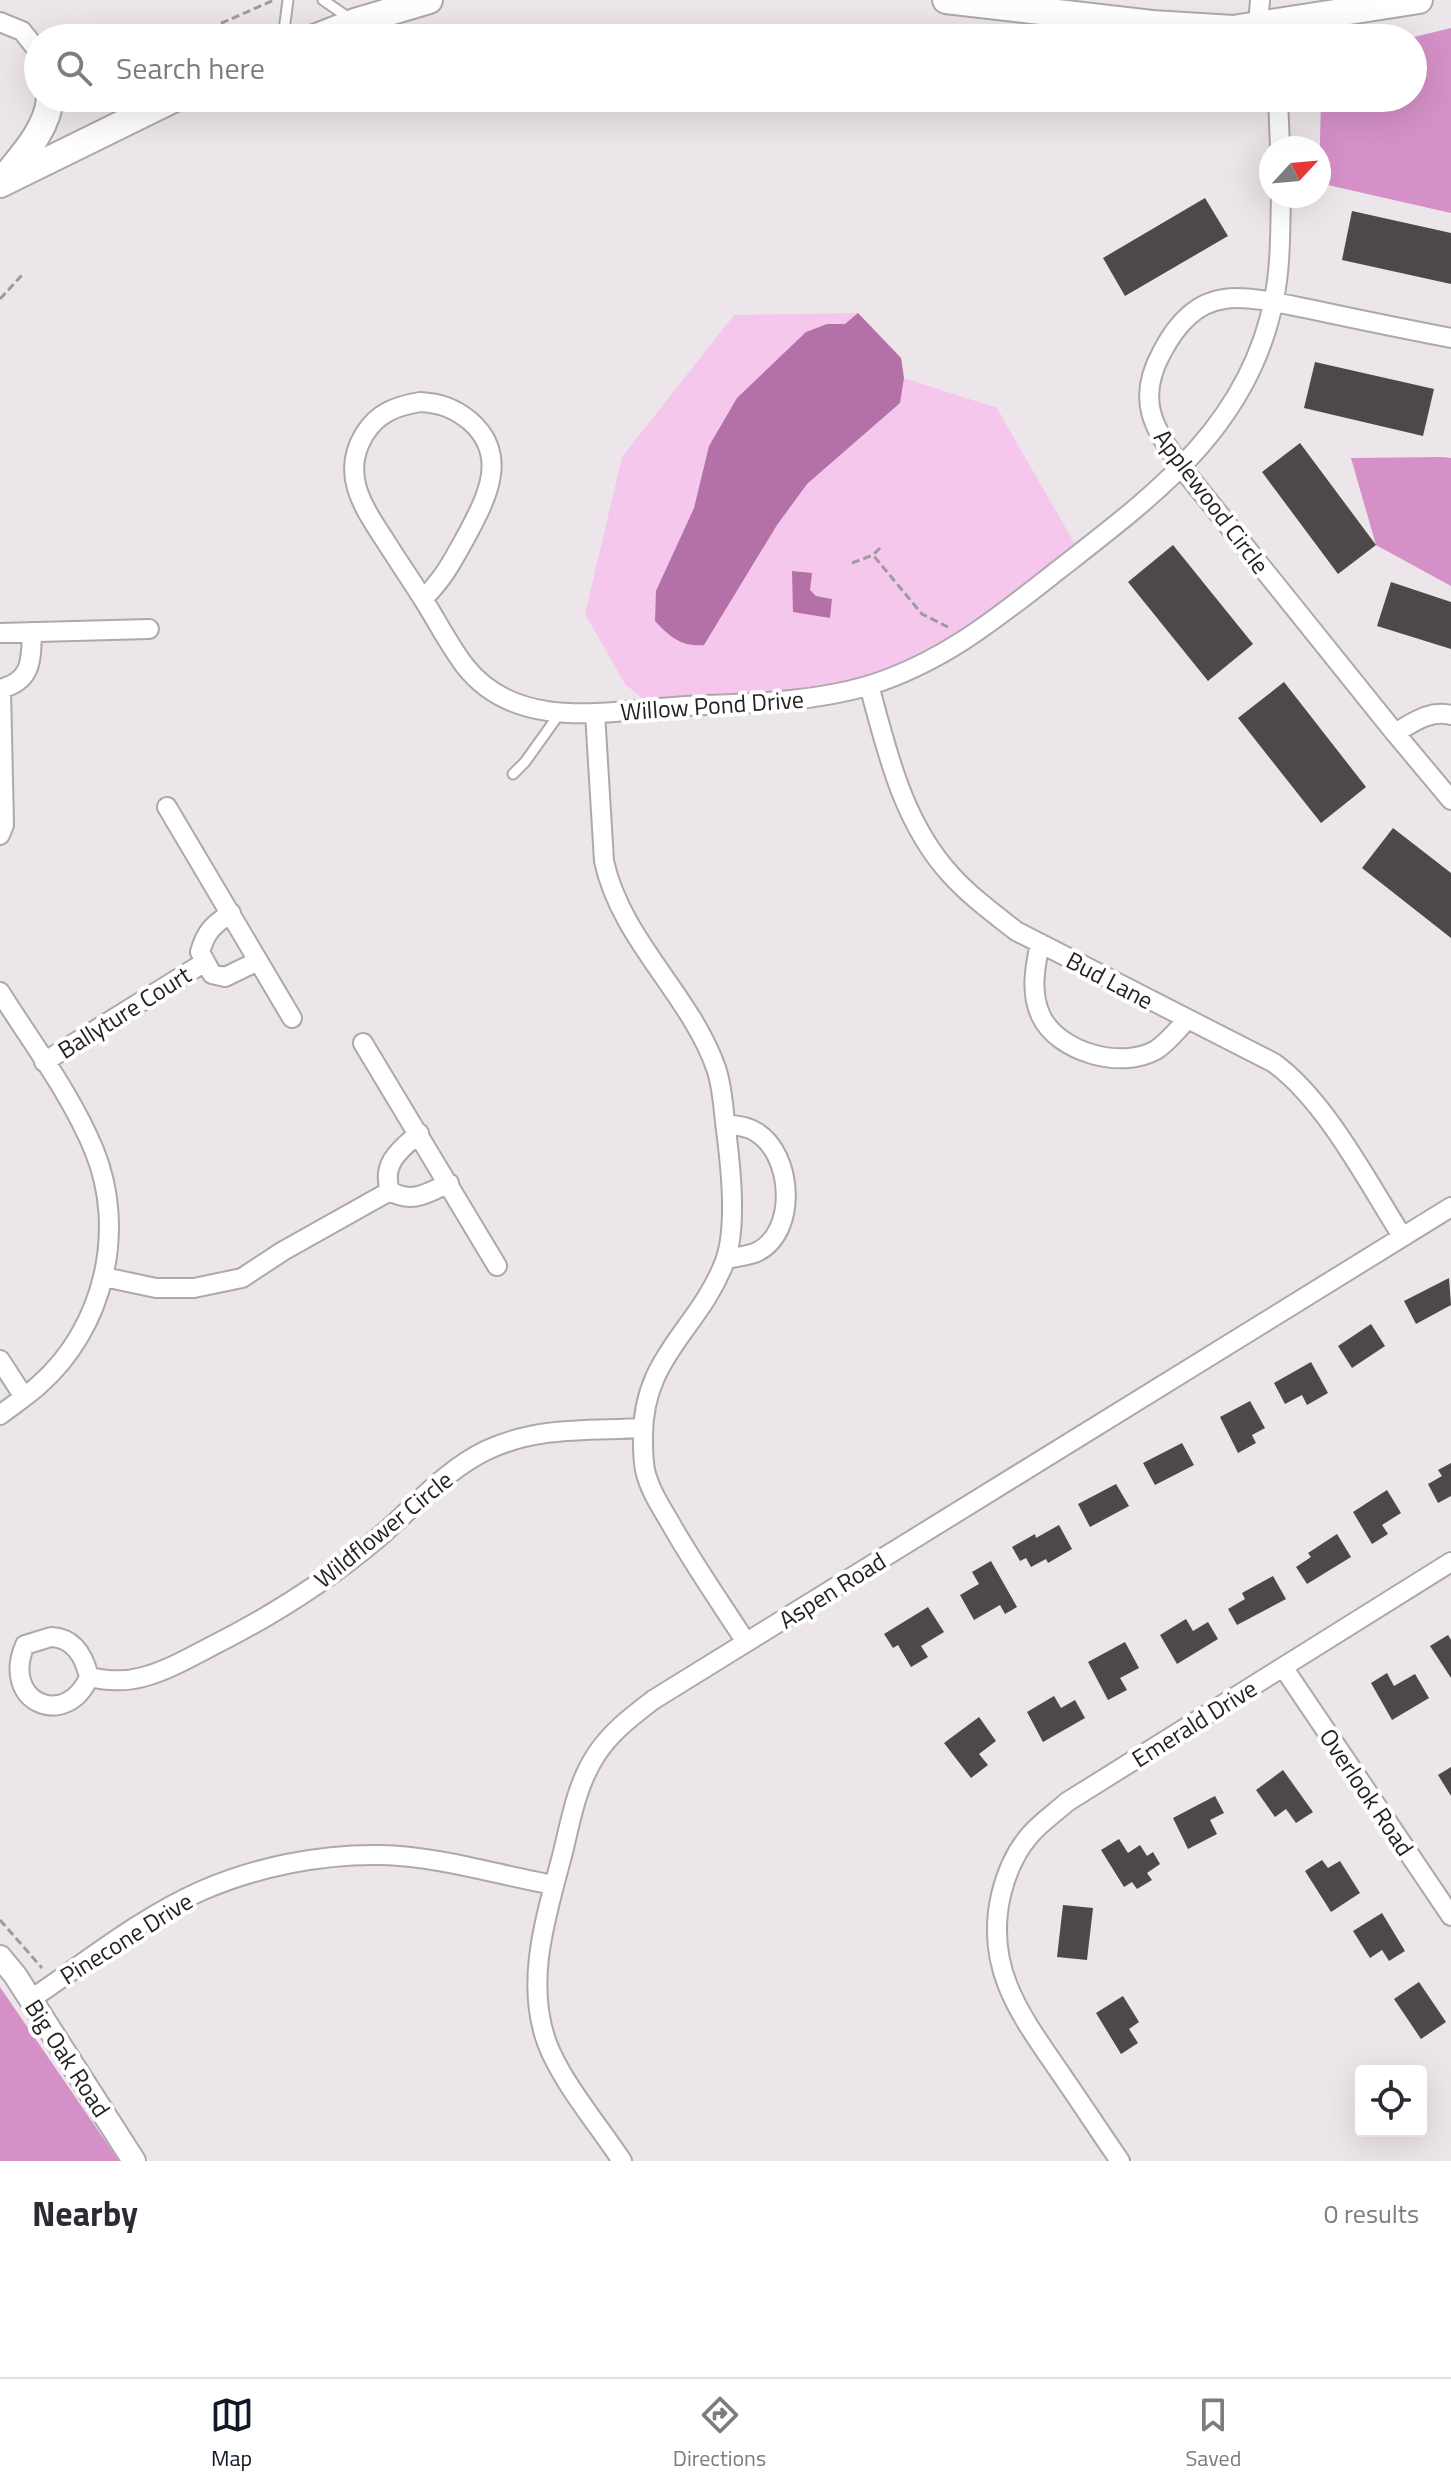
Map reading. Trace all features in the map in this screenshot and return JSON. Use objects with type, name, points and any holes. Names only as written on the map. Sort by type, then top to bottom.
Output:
[{"type":"main road","points":[[350,24],[429,0]]},
{"type":"main road","points":[[946,0],[1152,24]]},
{"type":"main road","points":[[1253,24],[1278,18],[1419,0]]},
{"type":"main road","points":[[0,183],[38,132],[47,112]]},
{"type":"main road","points":[[0,183],[146,112]]},
{"type":"street","points":[[0,22],[24,34]]},
{"type":"street","points":[[1279,112],[1280,136]]},
{"type":"street","name":"Willow Pond Drive","points":[[746,1642],[678,1538],[654,1495],[645,1471],[645,1405],[661,1363],[709,1293],[726,1259],[731,1207],[726,1124],[720,1083],[704,1042],[621,910],[609,883],[604,861],[595,713],[791,700],[835,694],[928,663],[991,623],[1182,468],[1214,431],[1236,398],[1256,355],[1273,302],[1281,208]]},
{"type":"street","name":"Applewood Circle","points":[[1451,338],[1273,302],[1225,298],[1206,304],[1185,318],[1157,360],[1149,391],[1155,429],[1182,468],[1451,800]]},
{"type":"street","points":[[423,599],[444,578],[488,495],[491,465],[487,445],[474,425],[449,407],[420,402],[387,411],[368,428],[360,442],[353,471],[362,505],[464,665],[491,690],[532,709],[595,713]]},
{"type":"street","points":[[0,633],[149,629]]},
{"type":"street","points":[[0,835],[4,825],[0,689],[13,685],[27,672],[31,661],[32,632]]},
{"type":"street","name":"Bud Lane","points":[[869,685],[902,795],[930,849],[950,875],[1016,931],[1274,1063],[1295,1078],[1320,1109],[1402,1236]]},
{"type":"street","points":[[1395,733],[1424,715],[1441,712],[1451,715]]},
{"type":"street","points":[[167,807],[292,1018]]},
{"type":"street","name":"Ballyture Court","points":[[231,913],[209,927],[204,936],[200,952],[205,962],[212,974],[225,977],[258,961]]},
{"type":"street","points":[[1040,943],[1034,975],[1036,999],[1048,1027],[1065,1042],[1105,1057],[1128,1057],[1156,1050],[1187,1020]]},
{"type":"street","name":"Ballyture Court","points":[[44,1062],[205,962]]},
{"type":"street","points":[[0,992],[79,1117],[101,1168],[109,1222],[104,1277],[89,1318],[63,1360],[41,1384],[0,1415]]},
{"type":"street","points":[[363,1043],[497,1266]]},
{"type":"street","points":[[726,1124],[758,1132],[782,1167],[786,1186],[780,1222],[768,1243],[757,1252],[726,1259]]},
{"type":"street","points":[[390,1191],[387,1173],[391,1158],[419,1133]]},
{"type":"street","points":[[390,1191],[409,1199],[449,1183]]},
{"type":"street","points":[[104,1277],[156,1288],[194,1288],[242,1278],[283,1251],[390,1191]]},
{"type":"street","name":"Aspen Road","points":[[622,2161],[556,2063],[540,2019],[537,1968],[542,1930],[578,1791],[588,1767],[608,1737],[653,1700],[1451,1207]]},
{"type":"street","points":[[0,1360],[24,1397]]},
{"type":"street","name":"Wildflower Circle","points":[[89,1677],[124,1681],[145,1677],[242,1631],[301,1595],[360,1553],[452,1471],[485,1451],[546,1432],[643,1428]]},
{"type":"street","name":"Emerald Drive","points":[[1120,2161],[1015,2005],[1004,1980],[996,1932],[1003,1885],[1013,1860],[1028,1837],[1067,1802],[1451,1562]]},
{"type":"street","name":"Overlook Road","points":[[1283,1667],[1451,1916]]},
{"type":"street","name":"Pinecone Drive","points":[[31,1999],[185,1899],[253,1873],[301,1862],[381,1855],[428,1859],[554,1885]]},
{"type":"street","name":"Big Oak Road","points":[[0,1957],[31,1999],[134,2161]]},
{"type":"lane","points":[[285,24],[288,0]]},
{"type":"lane","points":[[323,0],[355,22]]},
{"type":"lane","points":[[513,774],[560,713]]},
{"type":"path","points":[[220,24],[274,0]]},
{"type":"path","points":[[0,299],[22,275]]},
{"type":"path","points":[[852,563],[873,555],[880,548]]},
{"type":"path","points":[[873,555],[922,614],[951,628]]},
{"type":"path","points":[[0,1920],[35,1957],[54,1984]]},
{"type":"shaded area","points":[[1451,28],[1451,213],[1331,186],[1331,136],[1320,136],[1321,112],[1427,112],[1427,34]]},
{"type":"shaded area","points":[[858,313],[901,358],[904,378],[997,408],[1080,553],[991,623],[869,685],[653,708],[625,684],[585,614],[622,457],[734,315]]},
{"type":"shaded area","points":[[858,313],[901,358],[904,378],[900,403],[807,484],[777,525],[704,645],[676,640],[655,621],[656,591],[694,508],[709,446],[737,398],[806,332],[827,324],[845,324]]},
{"type":"shaded area","points":[[1351,458],[1451,458],[1451,586],[1376,545]]},
{"type":"shaded area","points":[[792,571],[812,573],[810,590],[816,596],[832,599],[830,618],[793,612]]},
{"type":"shaded area","points":[[0,1987],[119,2161],[0,2161]]},
{"type":"building","points":[[1205,198],[1228,236],[1125,296],[1103,258]]},
{"type":"building","points":[[1352,211],[1451,233],[1451,284],[1342,260]]},
{"type":"building","points":[[1315,362],[1434,389],[1423,436],[1304,408]]},
{"type":"building","points":[[1300,443],[1376,545],[1338,574],[1262,472]]},
{"type":"building","points":[[1173,545],[1253,644],[1208,681],[1128,582]]},
{"type":"building","points":[[1391,582],[1451,602],[1451,649],[1377,626]]},
{"type":"building","points":[[1284,682],[1366,787],[1321,823],[1238,718]]},
{"type":"building","points":[[1393,828],[1451,873],[1451,938],[1362,868]]},
{"type":"building","points":[[1449,1278],[1451,1305],[1416,1324],[1404,1301]]},
{"type":"building","points":[[1371,1324],[1385,1346],[1352,1368],[1338,1346]]},
{"type":"building","points":[[1311,1362],[1328,1393],[1307,1405],[1302,1395],[1285,1404],[1274,1383]]},
{"type":"building","points":[[1250,1401],[1265,1428],[1252,1435],[1256,1443],[1238,1453],[1220,1417]]},
{"type":"building","points":[[1182,1443],[1194,1465],[1155,1485],[1143,1463]]},
{"type":"building","points":[[1451,1463],[1451,1496],[1438,1503],[1428,1484],[1442,1476],[1438,1470]]},
{"type":"building","points":[[1116,1484],[1129,1506],[1090,1527],[1078,1504]]},
{"type":"building","points":[[1387,1490],[1401,1513],[1382,1525],[1388,1534],[1372,1544],[1353,1512]]},
{"type":"building","points":[[1059,1525],[1072,1549],[1048,1563],[1046,1559],[1031,1567],[1026,1558],[1020,1561],[1012,1547]]},
{"type":"building","points":[[1337,1534],[1351,1557],[1307,1584],[1296,1567],[1311,1557],[1308,1553]]},
{"type":"building","points":[[991,1561],[1017,1607],[1005,1614],[1000,1605],[974,1620],[960,1595],[979,1584],[972,1572]]},
{"type":"building","points":[[1273,1576],[1286,1599],[1237,1625],[1228,1609],[1245,1599],[1242,1593]]},
{"type":"building","points":[[928,1607],[944,1632],[921,1646],[928,1657],[911,1667],[898,1645],[893,1648],[884,1634]]},
{"type":"building","points":[[1186,1619],[1193,1631],[1208,1622],[1218,1639],[1177,1664],[1160,1635]]},
{"type":"building","points":[[1448,1635],[1451,1640],[1451,1678],[1430,1646]]},
{"type":"building","points":[[1125,1642],[1139,1668],[1120,1678],[1127,1690],[1108,1700],[1088,1662]]},
{"type":"building","points":[[1387,1673],[1394,1686],[1415,1674],[1429,1698],[1392,1720],[1371,1683]]},
{"type":"building","points":[[1054,1696],[1061,1708],[1075,1700],[1085,1718],[1043,1742],[1027,1712]]},
{"type":"building","points":[[979,1717],[996,1741],[979,1754],[988,1765],[971,1778],[944,1743]]},
{"type":"building","points":[[1451,1767],[1451,1796],[1438,1775]]},
{"type":"building","points":[[1283,1770],[1313,1812],[1296,1823],[1286,1809],[1275,1817],[1256,1790]]},
{"type":"building","points":[[1215,1796],[1224,1813],[1210,1820],[1217,1834],[1188,1849],[1173,1818]]},
{"type":"building","points":[[1119,1839],[1128,1853],[1140,1845],[1147,1856],[1153,1852],[1160,1864],[1147,1873],[1152,1880],[1137,1889],[1132,1882],[1124,1887],[1101,1850]]},
{"type":"building","points":[[1322,1860],[1328,1868],[1340,1861],[1360,1893],[1331,1912],[1305,1871]]},
{"type":"building","points":[[1063,1905],[1093,1908],[1087,1960],[1057,1957]]},
{"type":"building","points":[[1382,1913],[1405,1951],[1389,1961],[1382,1950],[1370,1958],[1353,1931]]},
{"type":"building","points":[[1419,1982],[1446,2022],[1421,2039],[1394,1999]]},
{"type":"building","points":[[1123,1996],[1139,2022],[1129,2029],[1138,2043],[1121,2054],[1096,2013]]}]
